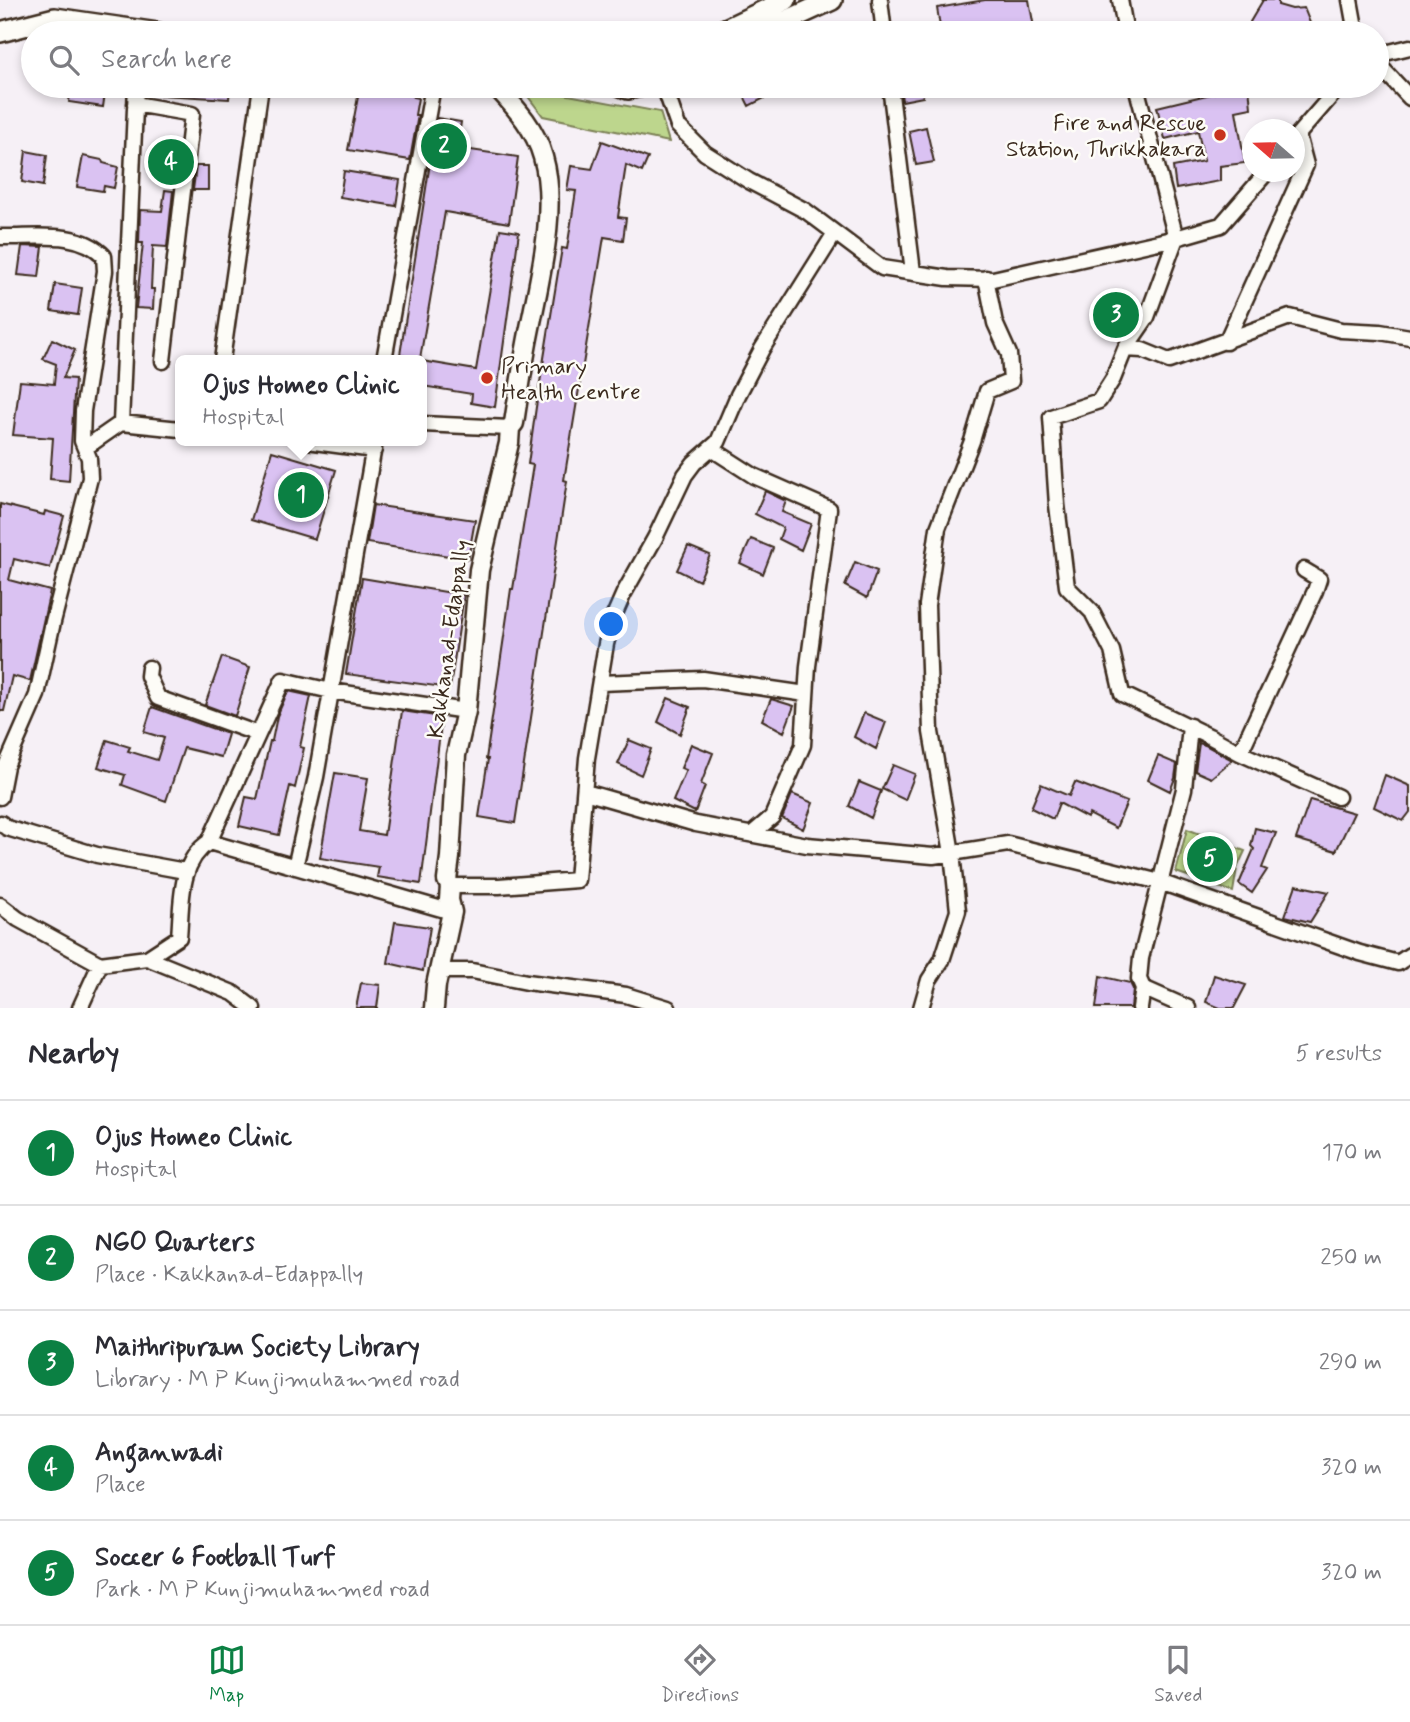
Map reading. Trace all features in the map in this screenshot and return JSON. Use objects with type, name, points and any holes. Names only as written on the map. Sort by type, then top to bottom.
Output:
[{"type":"main road","points":[[742,21],[786,0]]},
{"type":"main road","points":[[786,21],[832,0]]},
{"type":"main road","points":[[43,21],[55,18],[74,21]]},
{"type":"main road","points":[[0,32],[21,27]]},
{"type":"street","points":[[880,0],[883,21]]},
{"type":"street","points":[[1120,0],[1124,21]]},
{"type":"street","points":[[1350,0],[1354,21]]},
{"type":"street","points":[[1389,52],[1410,47]]},
{"type":"street","points":[[1389,76],[1410,98]]},
{"type":"street","points":[[121,423],[135,98]]},
{"type":"street","points":[[223,355],[259,98]]},
{"type":"street","points":[[385,355],[431,98]]},
{"type":"street","name":"Kakkanad-Edappally","points":[[434,1008],[436,985],[452,912],[447,871],[456,755],[466,711],[479,570],[509,443],[510,428],[514,423],[540,281],[550,194],[543,157],[530,124],[507,98]]},
{"type":"street","points":[[668,98],[678,126],[705,153],[749,181],[806,211],[883,268],[947,278],[986,278],[1176,238],[1221,225],[1258,182]]},
{"type":"street","points":[[891,98],[913,272]]},
{"type":"street","points":[[1139,98],[1176,238],[1147,317],[1125,349],[1113,379],[1099,401],[1051,417],[1057,505],[1068,587],[1092,612],[1112,650],[1122,694],[1190,726],[1240,754],[1338,797]]},
{"type":"street","points":[[1305,127],[1330,98]]},
{"type":"street","points":[[135,104],[192,114],[163,361]]},
{"type":"street","points":[[1226,342],[1298,182]]},
{"type":"street","points":[[450,886],[499,886],[577,880],[587,758],[613,618],[685,475],[694,463],[718,442],[762,349],[835,233]]},
{"type":"street","points":[[0,237],[50,237],[84,241],[95,246],[104,256],[105,271],[83,411],[82,441],[89,458],[90,478],[37,695],[6,766],[0,797]]},
{"type":"street","points":[[921,1008],[929,980],[942,960],[958,911],[952,853],[931,732],[927,605],[938,528],[972,441],[987,391],[1011,381],[1009,354],[995,323],[986,278]]},
{"type":"street","points":[[1125,349],[1142,350],[1169,361],[1290,317],[1341,330],[1380,332],[1410,338]]},
{"type":"street","points":[[85,448],[121,423],[175,428]]},
{"type":"street","points":[[427,424],[510,428]]},
{"type":"street","points":[[295,867],[316,778],[375,446]]},
{"type":"street","points":[[712,449],[754,476],[829,509],[806,694],[803,746],[772,817],[752,834]]},
{"type":"street","points":[[1240,754],[1315,591],[1319,579],[1304,570]]},
{"type":"street","points":[[149,668],[148,676],[158,698],[258,734]]},
{"type":"street","points":[[600,683],[703,679],[806,694]]},
{"type":"street","points":[[1,907],[100,964],[147,958],[178,937],[186,871],[200,848],[209,842],[283,680],[331,691],[466,711]]},
{"type":"street","points":[[1140,1008],[1143,988],[1139,979],[1141,958],[1184,789],[1190,726]]},
{"type":"street","points":[[585,792],[696,824],[820,846],[933,856],[1008,845],[1160,882],[1360,953],[1398,962],[1410,955]]},
{"type":"street","points":[[0,823],[7,828],[97,855],[186,871]]},
{"type":"street","points":[[209,842],[452,912]]},
{"type":"street","points":[[147,958],[233,993],[253,1008]]},
{"type":"street","points":[[80,1008],[100,964]]},
{"type":"street","points":[[440,971],[472,971],[527,982],[626,995],[644,1004],[668,1008]]},
{"type":"street","points":[[1143,988],[1188,1008]]},
{"type":"green space","points":[[529,98],[585,98],[660,112],[669,142],[543,116]]},
{"type":"green space","points":[[1187,829],[1245,851],[1237,868],[1233,892],[1176,872]]},
{"type":"building","points":[[985,0],[1029,0],[1033,21],[939,21],[937,8]]},
{"type":"building","points":[[1263,0],[1278,0],[1278,5],[1292,9],[1304,8],[1309,21],[1251,21]]},
{"type":"building","points":[[70,98],[104,98],[103,107],[69,102]]},
{"type":"building","points":[[358,98],[418,98],[415,115],[418,115],[410,160],[348,150]]},
{"type":"building","points":[[745,98],[765,98],[749,106]]},
{"type":"building","name":"Fire and Rescue Station, Thrikkakara","points":[[1194,98],[1250,98],[1251,108],[1236,111],[1242,163],[1220,166],[1220,181],[1176,189],[1173,167],[1204,161],[1198,131],[1165,139],[1157,107]]},
{"type":"building","points":[[437,118],[461,122],[457,148],[518,157],[509,223],[445,212],[421,355],[400,355]]},
{"type":"building","points":[[926,127],[934,162],[916,165],[909,131]]},
{"type":"building","points":[[602,141],[648,158],[642,172],[626,165],[618,217],[626,218],[623,240],[604,237],[564,480],[567,481],[515,823],[479,817],[486,759],[511,589],[533,465],[528,464],[536,407],[562,248],[567,249],[576,191],[567,190],[571,166],[592,169]]},
{"type":"building","points":[[26,151],[47,155],[43,186],[22,182]]},
{"type":"building","points":[[83,156],[118,167],[114,188],[104,186],[103,191],[77,187]]},
{"type":"building","points":[[196,166],[208,166],[208,190],[193,190]]},
{"type":"building","points":[[344,171],[400,180],[396,206],[340,197]]},
{"type":"building","points":[[165,190],[173,191],[167,247],[153,246],[153,309],[136,308],[143,243],[139,243],[140,210],[162,211]]},
{"type":"building","points":[[500,229],[519,232],[495,407],[471,403],[472,394],[427,387],[427,362],[476,370]]},
{"type":"building","points":[[22,246],[43,247],[39,277],[18,275]]},
{"type":"building","points":[[55,284],[82,288],[78,315],[51,311]]},
{"type":"building","points":[[1125,303],[1129,322],[1107,326],[1104,308]]},
{"type":"building","points":[[52,339],[75,350],[63,378],[75,379],[69,481],[50,479],[53,438],[13,435],[20,381],[54,384],[56,364],[43,359]]},
{"type":"building","points":[[272,451],[336,470],[315,539],[251,520]]},
{"type":"building","points":[[765,491],[786,501],[782,512],[811,524],[801,550],[779,539],[783,528],[755,514]]},
{"type":"building","points":[[0,504],[44,515],[45,511],[64,516],[50,568],[14,559],[9,580],[50,591],[30,681],[12,676],[4,711],[0,711]]},
{"type":"building","points":[[373,505],[475,520],[468,559],[367,543]]},
{"type":"building","points":[[751,539],[773,548],[763,574],[740,563]]},
{"type":"building","points":[[688,546],[710,555],[699,581],[677,570]]},
{"type":"building","points":[[855,562],[877,571],[867,598],[845,586]]},
{"type":"building","points":[[362,578],[464,595],[450,688],[346,674]]},
{"type":"building","points":[[222,657],[250,667],[235,716],[205,705]]},
{"type":"building","points":[[288,691],[311,696],[295,788],[290,786],[279,835],[239,826],[246,797],[257,799],[277,716]]},
{"type":"building","points":[[668,698],[690,707],[680,734],[658,722]]},
{"type":"building","points":[[771,699],[794,706],[784,732],[762,720]]},
{"type":"building","points":[[152,707],[228,734],[221,757],[184,748],[166,801],[122,785],[125,775],[98,767],[107,740],[130,747],[128,751],[157,760],[164,738],[144,732]]},
{"type":"building","points":[[402,711],[442,717],[421,884],[377,877],[379,867],[320,858],[335,773],[368,778],[359,831],[384,835]]},
{"type":"building","points":[[864,713],[886,722],[876,749],[854,737]]},
{"type":"building","points":[[629,740],[651,749],[641,775],[618,764]]},
{"type":"building","points":[[1199,743],[1232,760],[1211,778],[1195,771]]},
{"type":"building","points":[[691,744],[713,753],[701,784],[705,786],[695,812],[673,801],[686,770],[681,768]]},
{"type":"building","points":[[1158,756],[1177,764],[1170,791],[1148,780]]},
{"type":"building","points":[[893,765],[915,774],[905,800],[882,789]]},
{"type":"building","points":[[1385,775],[1410,786],[1410,812],[1403,821],[1374,807]]},
{"type":"building","points":[[859,782],[881,791],[871,818],[849,806]]},
{"type":"building","points":[[1075,782],[1127,802],[1116,828],[1089,814],[1087,818],[1059,803],[1053,819],[1031,808],[1041,784],[1069,796]]},
{"type":"building","points":[[792,794],[813,803],[803,829],[782,818]]},
{"type":"building","points":[[1310,800],[1354,813],[1336,851],[1296,839]]},
{"type":"building","points":[[1255,828],[1276,833],[1262,868],[1267,870],[1252,893],[1239,884],[1254,849],[1251,846]]},
{"type":"building","points":[[1296,885],[1329,892],[1310,922],[1285,916]]},
{"type":"building","points":[[395,922],[430,927],[423,971],[388,963]]},
{"type":"building","points":[[1214,975],[1246,985],[1234,1008],[1220,1008],[1206,1002]]},
{"type":"building","points":[[1100,976],[1130,983],[1133,989],[1131,1008],[1096,1008]]},
{"type":"building","points":[[361,983],[380,985],[377,1008],[356,1008]]},
{"type":"place","name":"Fire and Rescue Station, Thrikkakara","points":[[1220,135]]},
{"type":"place","name":"NGO Quarters","points":[[444,146]]},
{"type":"place","name":"Anganwadi","points":[[171,162]]},
{"type":"place","name":"Maithripuram Society Library","points":[[1116,315]]},
{"type":"place","name":"Primary Health Centre","points":[[487,378]]},
{"type":"place","name":"Ojus Homeo Clinic","points":[[301,495]]},
{"type":"place","name":"Soccer 6 Football Turf","points":[[1210,859]]}]
